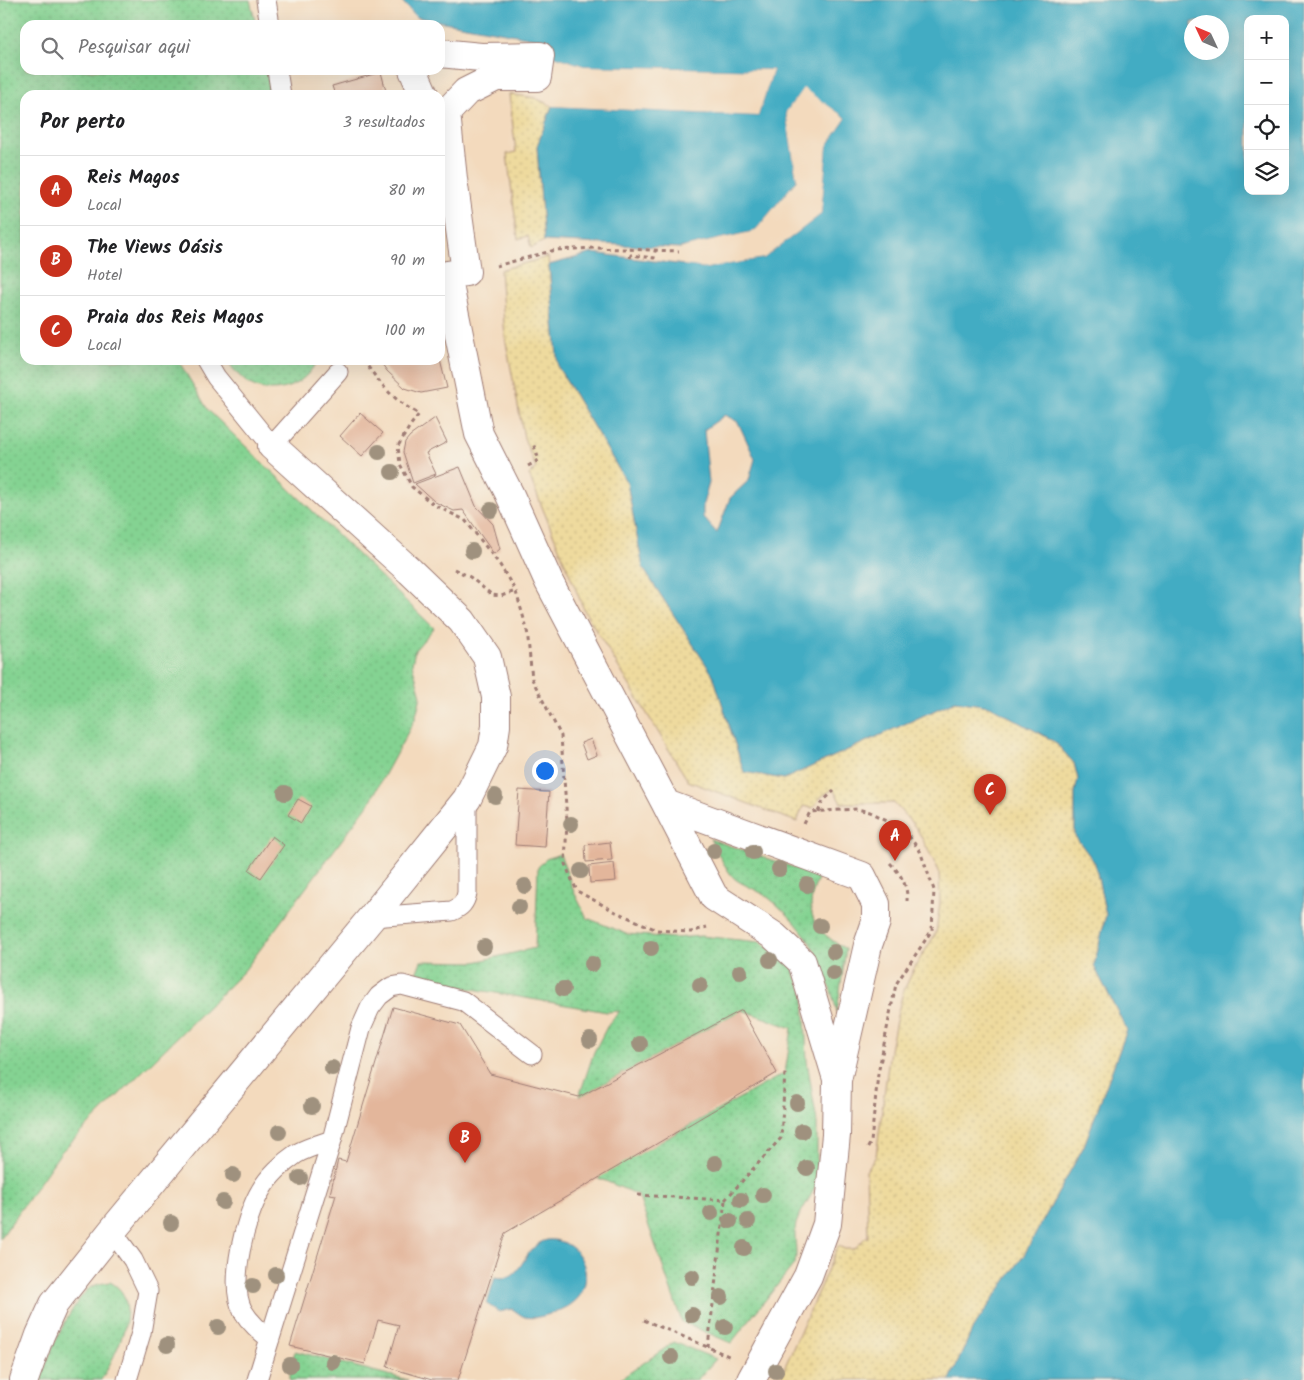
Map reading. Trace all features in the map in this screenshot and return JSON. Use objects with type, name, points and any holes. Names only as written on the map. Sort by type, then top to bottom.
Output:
[{"type":"street","points":[[445,53],[481,57],[540,56],[537,77],[496,78],[466,92],[445,109]]},
{"type":"street","points":[[415,75],[422,90]]},
{"type":"street","points":[[445,126],[452,179],[451,274],[479,434],[509,493],[549,582],[714,897],[774,936],[802,962],[837,1080]]},
{"type":"street","points":[[24,1380],[40,1335],[54,1304],[467,799],[493,746],[496,726],[496,697],[487,657],[462,621],[410,571],[272,446]]},
{"type":"street","points":[[666,804],[862,876],[876,904],[876,922],[868,945],[837,1080],[836,1135],[827,1224],[808,1276],[751,1380]]},
{"type":"lane","points":[[266,0],[269,20]]},
{"type":"lane","points":[[278,75],[280,90]]},
{"type":"lane","points":[[209,365],[216,377],[272,446],[338,372]]},
{"type":"lane","points":[[372,917],[452,911],[460,907],[466,900],[467,799]]},
{"type":"lane","points":[[257,1380],[332,1140],[361,1028],[370,1008],[379,996],[391,987],[402,984],[463,1001],[532,1054]]},
{"type":"lane","points":[[270,1339],[257,1329],[243,1311],[237,1291],[237,1270],[251,1214],[261,1189],[276,1172],[296,1154],[332,1140]]},
{"type":"lane","points":[[112,1231],[133,1260],[148,1291],[141,1333],[129,1380]]},
{"type":"path","points":[[451,274],[479,270],[555,250],[595,248],[679,251]]},
{"type":"path","points":[[630,258],[631,255],[654,258],[655,251]]},
{"type":"path","points":[[367,365],[390,394],[404,406],[419,414],[398,446],[400,464],[412,487],[434,505],[465,520],[500,565],[516,592],[527,628],[532,679],[561,736],[567,821],[565,864],[577,891],[616,912],[657,930],[691,932],[745,916]]},
{"type":"path","points":[[521,470],[539,460],[533,444]]},
{"type":"path","points":[[446,569],[455,570],[470,577],[492,595],[501,596],[516,592],[520,586]]},
{"type":"path","points":[[818,812],[823,801],[834,791]]},
{"type":"path","points":[[810,812],[857,809],[870,812],[906,832],[920,851],[934,890],[932,930],[896,984],[878,1074],[871,1142],[866,1151],[861,1151]]},
{"type":"path","points":[[644,1320],[708,1347],[726,1200],[781,1138],[785,1073]]},
{"type":"path","points":[[638,1194],[726,1200]]},
{"type":"green space","points":[[0,0],[250,0],[255,20],[20,20],[20,75],[268,75],[271,90],[20,90],[20,365],[181,365],[208,410],[434,628],[415,650],[412,664],[421,696],[415,719],[370,802],[244,971],[61,1152],[0,1239]]},
{"type":"green space","points":[[231,365],[314,365],[296,384],[276,390],[255,387],[245,381]]},
{"type":"green space","points":[[710,839],[819,876],[811,900],[811,910],[814,919],[825,935],[846,949],[837,1012],[821,963],[806,936],[784,911],[770,899],[734,878],[724,865]]},
{"type":"green space","points":[[560,854],[574,892],[587,918],[627,934],[674,938],[701,936],[760,942],[791,965],[804,994],[807,1061],[817,1122],[817,1182],[796,1224],[795,1263],[731,1343],[682,1322],[638,1195],[596,1177],[785,1073],[792,1028],[742,1010],[579,1097],[594,1052],[609,1023],[620,1011],[607,1012],[414,979],[421,961],[475,962],[535,948],[538,867],[546,859]]},
{"type":"green space","points":[[110,1282],[121,1290],[126,1302],[127,1315],[119,1343],[101,1380],[41,1380],[54,1344],[76,1304],[91,1287]]},
{"type":"green space","points":[[674,1342],[716,1359],[697,1380],[619,1380]]},
{"type":"green space","points":[[295,1351],[408,1380],[290,1380],[290,1370]]},
{"type":"sand","points":[[509,94],[535,98],[552,106],[537,147],[544,241],[531,248],[528,236],[518,239],[507,154],[516,152]]},
{"type":"sand","points":[[548,257],[558,367],[627,483],[643,568],[713,675],[744,772],[784,779],[955,701],[990,706],[1054,741],[1074,763],[1078,779],[1075,792],[1075,836],[1095,863],[1106,915],[1094,966],[1127,1030],[1084,1146],[1024,1255],[973,1328],[950,1380],[779,1380],[838,1246],[845,1249],[854,1249],[868,1237],[866,1171],[876,1156],[890,1050],[903,992],[915,967],[936,933],[940,903],[939,871],[917,829],[894,803],[841,803],[833,789],[821,797],[813,808],[803,806],[797,822],[688,781],[585,612],[529,475],[536,468],[524,438],[505,337],[500,270]]},
{"type":"water","points":[[401,0],[1304,0],[1304,1380],[950,1380],[973,1328],[1024,1255],[1084,1146],[1127,1030],[1094,966],[1106,915],[1095,863],[1075,836],[1075,792],[1078,779],[1074,763],[1054,741],[990,706],[955,701],[784,779],[744,772],[713,675],[643,568],[627,483],[558,367],[549,265],[593,253],[707,268],[764,258],[821,214],[827,146],[846,118],[803,89],[786,112],[797,180],[755,231],[680,248],[544,241],[537,146],[552,106],[758,116],[773,70],[584,66],[548,54],[549,41],[445,22],[445,20],[416,17]],"holes":[[[725,415],[738,422],[755,459],[749,480],[730,498],[717,533],[703,517],[703,504],[709,483],[704,430]]]},
{"type":"water","points":[[547,1240],[557,1240],[566,1244],[580,1256],[586,1275],[585,1284],[581,1294],[575,1301],[560,1310],[532,1318],[523,1316],[512,1309],[499,1312],[487,1304],[495,1277],[504,1278],[512,1275],[532,1249]]},
{"type":"pier","points":[[548,54],[584,66],[773,70],[758,116],[552,106],[550,105],[756,113],[770,72],[584,69],[547,57]]},
{"type":"pier","points":[[803,88],[846,118],[827,146],[821,214],[764,258],[707,268],[683,265],[683,263],[707,266],[763,255],[819,212],[824,145],[843,118],[804,92],[789,113],[799,182],[756,233],[685,249],[685,247],[755,231],[797,180],[786,112]]},
{"type":"building","points":[[370,75],[382,75],[386,90],[333,90],[332,86]]},
{"type":"building","points":[[383,365],[441,365],[447,388],[421,393],[405,388]]},
{"type":"building","points":[[360,413],[383,433],[362,456],[340,436]]},
{"type":"building","points":[[435,418],[447,442],[426,453],[436,474],[413,483],[403,452],[405,442],[410,436]]},
{"type":"building","points":[[460,467],[476,506],[493,524],[500,549],[494,554],[463,510],[454,511],[435,502],[415,484]]},
{"type":"building","points":[[591,739],[597,755],[587,759],[581,743]]},
{"type":"building","points":[[519,790],[549,792],[545,847],[515,845]]},
{"type":"building","points":[[298,799],[311,806],[301,823],[288,815]]},
{"type":"building","points":[[272,836],[284,845],[261,878],[249,870]]},
{"type":"building","points":[[610,842],[612,860],[586,862],[585,845]]},
{"type":"building","points":[[614,863],[616,881],[590,883],[589,866]]},
{"type":"building","points":[[393,1007],[460,1025],[490,1074],[579,1097],[742,1010],[777,1073],[505,1233],[458,1380],[432,1380],[387,1367],[399,1325],[378,1320],[365,1364],[290,1346],[336,1195],[330,1194],[338,1160],[346,1162]]},
{"type":"place","name":"Praia dos Reis Magos","points":[[990,815]]},
{"type":"place","name":"Reis Magos","points":[[895,861]]},
{"type":"place","name":"The Views Oásis","points":[[465,1163]]}]
